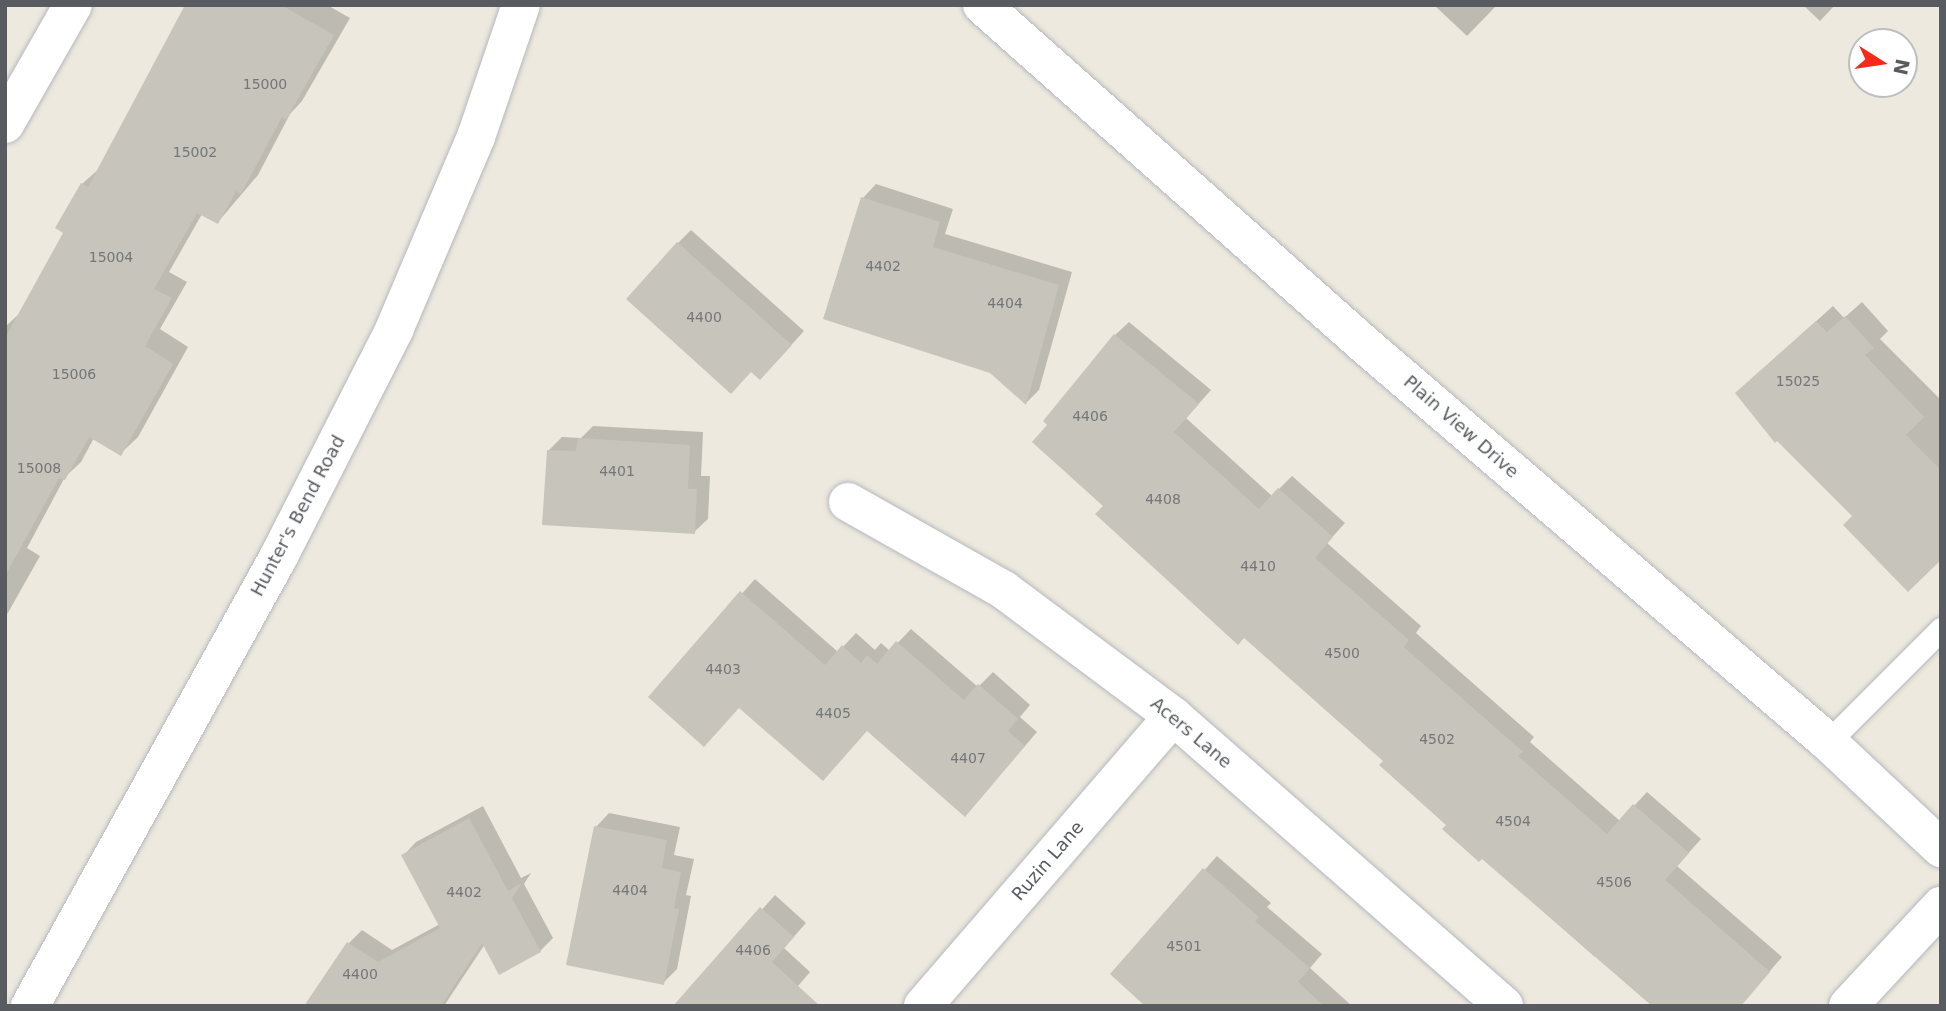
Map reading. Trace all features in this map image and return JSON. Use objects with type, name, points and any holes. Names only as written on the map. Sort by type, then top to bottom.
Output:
[{"type":"street","points":[[5,124],[73,5]]},
{"type":"street","name":"Hunter's Bend Road","points":[[30,1006],[279,556],[394,330],[476,137],[522,5]]},
{"type":"street","name":"Plain View Drive","points":[[982,5],[1366,345],[1828,743],[1941,848]]},
{"type":"street","name":"Acers Lane","points":[[848,502],[1004,590],[1173,716],[1504,1006]]},
{"type":"street","name":"Ruzin Lane","points":[[923,1006],[1173,716]]},
{"type":"street","points":[[1848,1006],[1941,906]]},
{"type":"lane","points":[[1828,743],[1941,629]]},
{"type":"building","points":[[185,5],[281,5],[334,35],[286,120],[282,117],[241,194],[236,191],[218,224],[197,213],[154,289],[172,298],[145,346],[173,364],[121,456],[89,437],[65,480],[59,478],[5,576],[5,338],[63,233],[55,228],[81,183],[88,187]]},
{"type":"building","points":[[861,197],[940,222],[933,247],[1059,285],[1026,405],[990,373],[823,319]]},
{"type":"building","points":[[677,242],[792,345],[760,380],[751,372],[731,394],[626,299]]},
{"type":"building","points":[[1845,316],[1874,348],[1865,355],[1924,417],[1906,435],[1941,470],[1941,560],[1908,592],[1843,525],[1852,516],[1777,441],[1775,443],[1735,393],[1816,321],[1827,332]]},
{"type":"building","points":[[1114,334],[1199,404],[1174,432],[1259,509],[1278,488],[1333,537],[1315,558],[1409,640],[1404,647],[1523,752],[1518,756],[1607,834],[1633,804],[1689,853],[1665,880],[1770,972],[1741,1006],[1652,1006],[1482,859],[1479,862],[1442,829],[1446,825],[1379,765],[1383,761],[1244,638],[1238,645],[1095,514],[1103,506],[1032,442],[1047,425],[1043,421]]},
{"type":"building","points":[[578,438],[690,445],[688,489],[697,489],[695,534],[542,525],[547,450],[576,451]]},
{"type":"building","points":[[740,591],[825,665],[842,645],[861,663],[867,655],[877,664],[896,641],[964,700],[978,684],[1018,719],[1008,731],[1025,746],[965,817],[867,731],[823,781],[739,708],[704,747],[648,697]]},
{"type":"building","points":[[469,818],[508,891],[522,883],[512,898],[541,952],[499,975],[482,943],[441,1006],[304,1006],[347,942],[378,962],[440,928],[401,855]]},
{"type":"building","points":[[594,826],[667,840],[662,868],[681,872],[674,908],[679,909],[664,985],[566,965]]},
{"type":"building","points":[[1203,868],[1259,917],[1255,921],[1310,968],[1298,982],[1324,1006],[1145,1006],[1110,974]]},
{"type":"building","points":[[760,907],[794,937],[772,962],[820,1006],[673,1006]]}]
